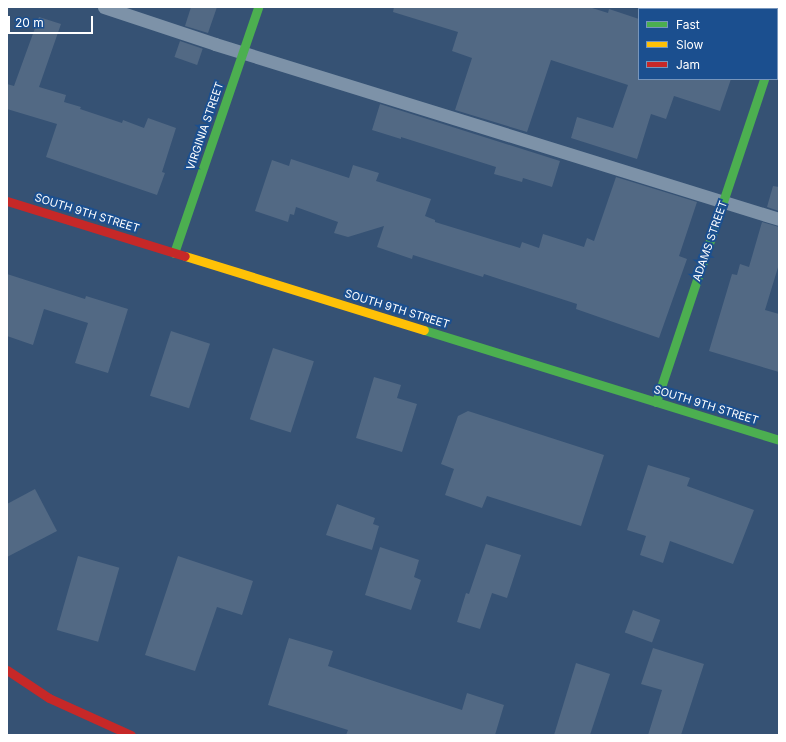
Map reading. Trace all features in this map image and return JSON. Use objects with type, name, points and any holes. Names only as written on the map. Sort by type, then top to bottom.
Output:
[{"type":"street","name":"VIRGINIA STREET","points":[[174,253],[258,7]]},
{"type":"street","name":"ADAMS STREET","points":[[656,402],[764,80]]},
{"type":"street","name":"SOUTH 9TH STREET","points":[[7,201],[779,440]]},
{"type":"street","points":[[7,670],[49,698],[131,735]]},
{"type":"lane","points":[[104,7],[242,52],[779,219]]},
{"type":"building","points":[[191,7],[217,7],[208,33],[185,26]]},
{"type":"building","points":[[394,7],[589,7],[608,13],[609,9],[638,19],[638,80],[731,80],[720,111],[674,96],[666,119],[651,114],[637,159],[571,138],[577,117],[613,128],[628,85],[551,60],[527,132],[455,110],[472,58],[452,51],[458,32],[393,12]]},
{"type":"building","points":[[39,17],[61,24],[39,87],[66,95],[64,102],[81,107],[80,109],[122,123],[123,120],[144,128],[148,118],[176,128],[162,172],[165,173],[157,195],[46,157],[57,124],[7,109],[7,84],[14,86]]},
{"type":"building","points":[[180,41],[203,49],[197,65],[174,57]]},
{"type":"building","points":[[380,104],[560,161],[552,187],[523,178],[522,182],[494,174],[496,167],[401,137],[401,139],[372,130]]},
{"type":"building","points":[[291,159],[349,178],[353,165],[379,173],[376,181],[431,199],[425,216],[435,220],[435,222],[520,248],[522,242],[539,248],[543,234],[584,247],[587,238],[594,241],[616,177],[697,202],[679,256],[687,259],[659,338],[576,309],[577,304],[484,274],[483,277],[413,255],[412,259],[377,247],[384,226],[348,237],[334,233],[338,222],[296,207],[294,215],[290,214],[288,222],[255,211],[272,160],[289,166]]},
{"type":"building","points":[[773,186],[779,187],[779,211],[767,207]]},
{"type":"building","points":[[762,222],[779,227],[779,264],[765,310],[779,314],[779,372],[709,351],[732,274],[737,275],[740,264],[749,267]]},
{"type":"building","points":[[7,274],[85,299],[86,296],[128,309],[108,373],[75,363],[88,323],[44,309],[33,345],[7,336]]},
{"type":"building","points":[[171,331],[210,344],[189,408],[150,396]]},
{"type":"building","points":[[273,348],[314,361],[291,433],[250,419]]},
{"type":"building","points":[[374,377],[401,385],[397,398],[417,404],[402,452],[356,438]]},
{"type":"building","points":[[468,411],[604,455],[581,526],[487,496],[482,508],[445,495],[454,469],[441,464],[458,416]]},
{"type":"building","points":[[648,465],[690,478],[687,486],[754,510],[733,564],[670,541],[663,563],[640,555],[646,536],[627,530]]},
{"type":"building","points":[[35,489],[57,531],[7,557],[7,504]]},
{"type":"building","points":[[337,504],[375,518],[373,524],[379,526],[372,550],[326,535]]},
{"type":"building","points":[[486,544],[521,555],[507,598],[492,593],[480,629],[457,622],[466,593],[469,594]]},
{"type":"building","points":[[380,547],[419,560],[414,577],[421,580],[411,610],[365,595]]},
{"type":"building","points":[[78,556],[119,568],[98,642],[57,630]]},
{"type":"building","points":[[178,556],[253,581],[242,615],[217,607],[195,671],[145,655]]},
{"type":"building","points":[[633,610],[660,620],[652,642],[625,633]]},
{"type":"building","points":[[289,638],[333,651],[328,666],[462,710],[467,693],[504,705],[495,735],[346,735],[348,730],[268,705]]},
{"type":"building","points":[[653,648],[704,664],[681,735],[648,735],[662,690],[641,684]]},
{"type":"building","points":[[576,663],[610,674],[590,735],[554,735]]},
{"type":"traffic: fast","points":[[174,253],[258,7]]},
{"type":"traffic: fast","points":[[656,402],[764,80]]},
{"type":"traffic: fast","points":[[424,330],[779,440]]},
{"type":"traffic: slow","points":[[185,256],[424,330]]},
{"type":"traffic: jam","points":[[7,201],[185,256]]},
{"type":"traffic: jam","points":[[7,670],[49,698],[131,735]]}]
